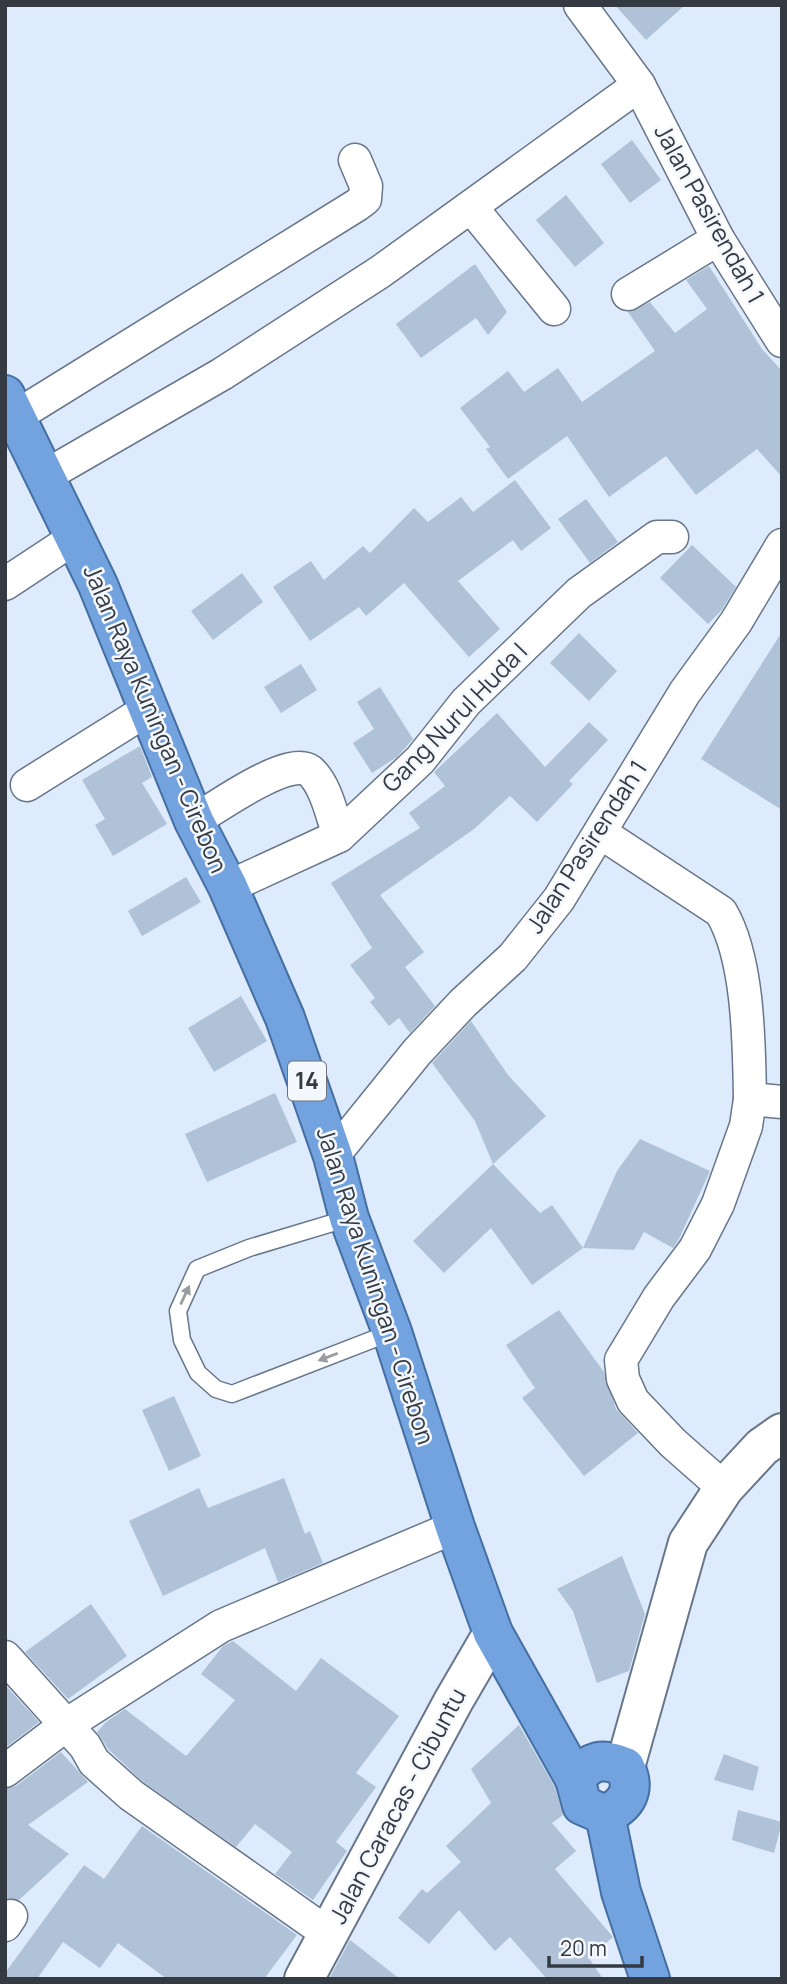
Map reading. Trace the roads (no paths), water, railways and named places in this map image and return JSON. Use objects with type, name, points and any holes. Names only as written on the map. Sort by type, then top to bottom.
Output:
[{"type":"highway","name":"Jalan Raya Kuningan - Cirebon","points":[[11,405],[76,537],[150,708],[194,821],[228,887],[285,1018],[333,1156],[349,1218],[392,1332],[455,1527],[493,1633],[575,1779],[582,1805],[605,1815]]},
{"type":"highway","points":[[575,1779],[595,1761],[606,1760],[625,1768],[629,1776],[630,1796],[621,1806],[605,1815],[621,1892],[650,1979]]},
{"type":"street","name":"Jalan Pasirendah 1","points":[[580,5],[639,85],[718,239],[782,341]]},
{"type":"street","points":[[45,476],[222,374],[380,272],[639,85]]},
{"type":"street","points":[[11,405],[357,205],[365,199],[366,186],[355,160]]},
{"type":"street","points":[[471,207],[554,309]]},
{"type":"street","points":[[628,294],[718,239]]},
{"type":"street","points":[[5,584],[76,537]]},
{"type":"street","name":"Gang Nurul Huda I","points":[[228,887],[339,835],[420,760],[466,702],[579,593],[657,537],[673,537]]},
{"type":"street","name":"Jalan Pasirendah 1","points":[[333,1156],[417,1052],[463,1003],[513,957],[559,899],[685,692],[736,622],[782,545]]},
{"type":"street","points":[[27,785],[150,708]]},
{"type":"street","points":[[194,821],[279,771],[297,766],[309,771],[321,786],[339,835]]},
{"type":"street","points":[[601,833],[721,912],[732,931],[749,1028],[750,1099],[746,1126],[718,1204],[695,1249],[659,1297],[621,1360],[623,1379],[633,1401],[673,1443],[724,1488]]},
{"type":"street","points":[[750,1099],[782,1102]]},
{"type":"street","points":[[625,1768],[688,1543],[724,1488],[762,1447],[778,1435]]},
{"type":"street","points":[[5,1771],[66,1725],[221,1626],[455,1527]]},
{"type":"street","name":"Jalan Caracas - Cibuntu","points":[[304,1979],[454,1700],[493,1633]]},
{"type":"street","points":[[5,1657],[66,1725],[94,1762],[131,1795],[330,1935]]},
{"type":"lane","points":[[349,1218],[250,1248],[197,1269],[178,1311],[182,1340],[198,1373],[216,1389],[232,1394],[392,1332]]}]
